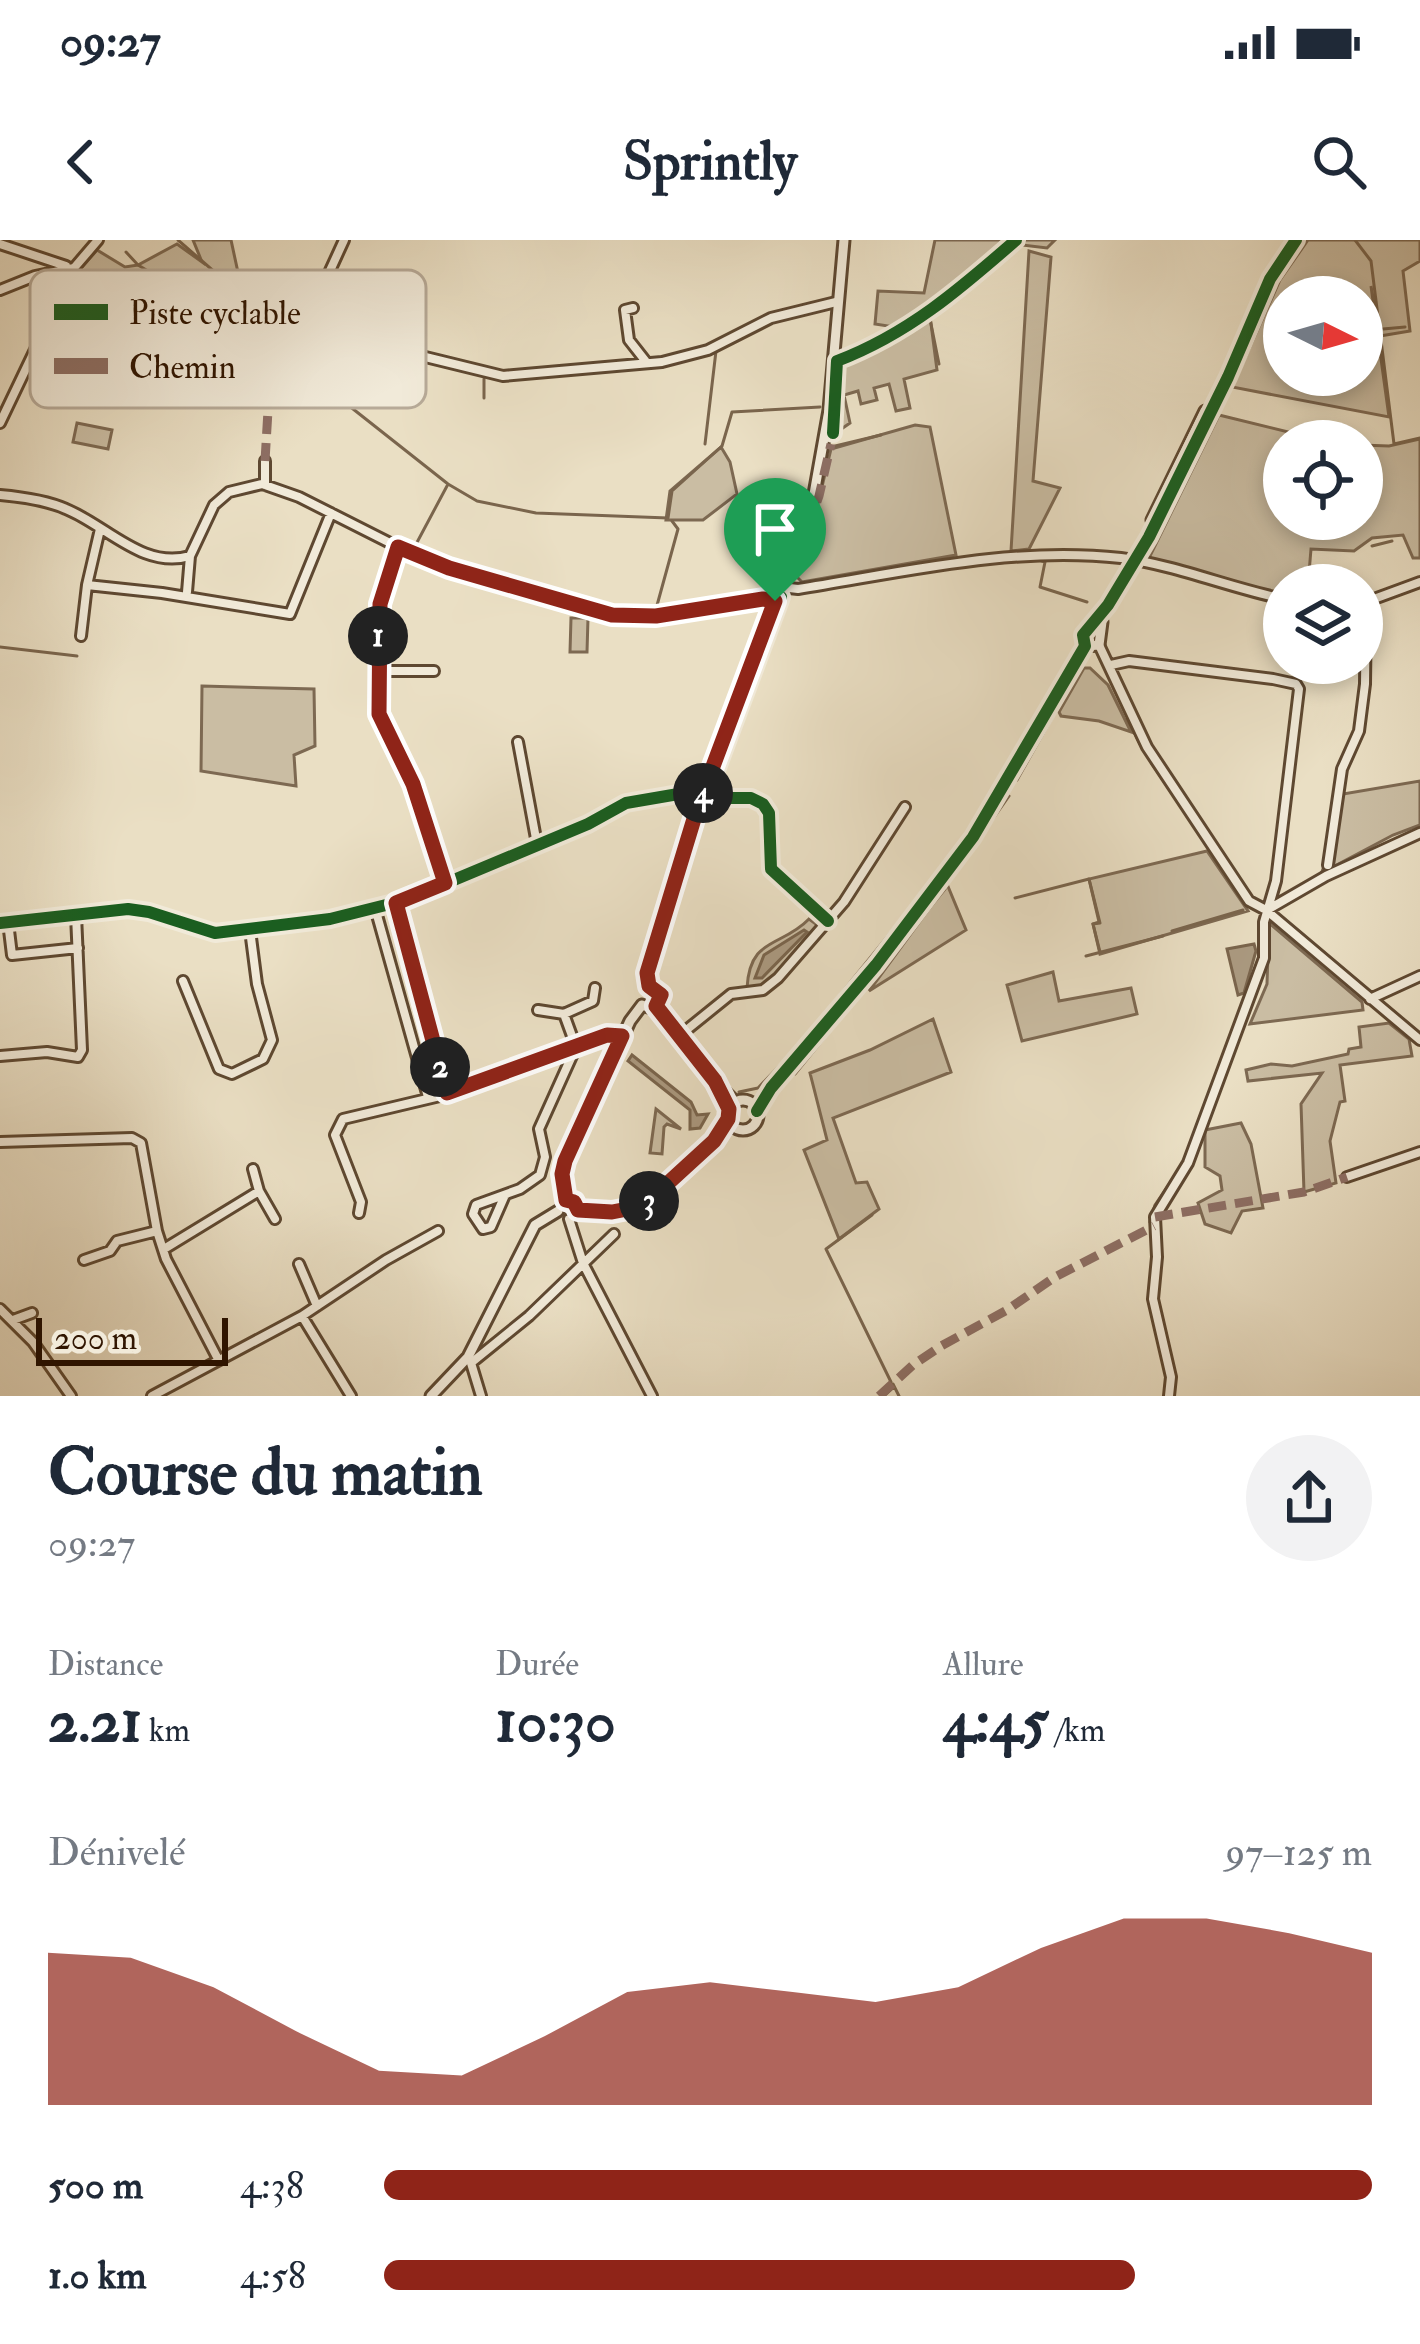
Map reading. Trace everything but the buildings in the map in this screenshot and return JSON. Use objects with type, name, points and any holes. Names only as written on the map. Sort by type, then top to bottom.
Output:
[{"type":"street","points":[[70,270],[98,240]]},
{"type":"street","points":[[329,270],[344,240]]},
{"type":"street","points":[[649,986],[649,960],[703,794],[806,520],[829,410],[844,240]]},
{"type":"street","points":[[1096,636],[1270,279],[1296,240]]},
{"type":"street","points":[[0,244],[71,267]]},
{"type":"street","points":[[62,270],[71,267]]},
{"type":"street","points":[[0,290],[30,280]]},
{"type":"street","points":[[426,357],[498,375],[648,364],[708,350],[771,318],[836,302]]},
{"type":"street","points":[[634,308],[625,310],[629,340],[648,364]]},
{"type":"street","points":[[0,423],[30,357]]},
{"type":"street","points":[[265,461],[266,485]]},
{"type":"street","points":[[187,592],[190,556],[214,505],[229,492],[266,485],[449,568],[612,615],[656,616],[775,601]]},
{"type":"street","points":[[0,495],[66,508],[154,556],[190,556]]},
{"type":"street","points":[[87,585],[162,592],[290,614],[331,513]]},
{"type":"street","points":[[81,636],[100,529]]},
{"type":"street","points":[[398,547],[380,604],[376,670],[382,724],[413,784],[445,883]]},
{"type":"street","points":[[781,587],[798,589],[975,560],[1082,556],[1133,560],[1263,594]]},
{"type":"street","points":[[1383,596],[1420,582]]},
{"type":"street","points":[[731,1110],[753,1106],[771,1088],[876,965],[974,837],[1085,646],[1082,638],[1096,636]]},
{"type":"street","points":[[1096,636],[1147,747],[1249,901],[1266,910],[1420,1040]]},
{"type":"street","points":[[1112,665],[1130,661],[1296,684],[1299,689],[1276,881],[1266,910],[1264,958],[1188,1162],[1155,1217],[1153,1299],[1172,1377],[1168,1396]]},
{"type":"street","points":[[376,670],[434,671]]},
{"type":"street","points":[[1328,865],[1342,769],[1359,731],[1365,684]]},
{"type":"street","points":[[518,742],[537,844]]},
{"type":"street","points":[[78,948],[12,955],[4,922],[139,910],[207,932],[250,930],[376,908],[641,798],[703,794],[751,798],[763,804],[769,813],[771,868],[828,921]]},
{"type":"street","points":[[679,1036],[730,994],[771,985],[828,921],[883,847],[905,807]]},
{"type":"street","points":[[1266,910],[1343,867],[1420,833]]},
{"type":"street","points":[[1276,881],[1298,894]]},
{"type":"street","points":[[396,903],[447,1093]]},
{"type":"street","points":[[376,908],[428,1097]]},
{"type":"street","points":[[0,1056],[47,1052],[78,1057],[82,1050],[76,915]]},
{"type":"street","points":[[183,981],[219,1069],[232,1074],[263,1059],[272,1040],[257,984],[250,930]]},
{"type":"street","points":[[1370,998],[1420,976]]},
{"type":"street","points":[[431,1396],[468,1357],[536,1225],[559,1211],[566,1200],[565,1161],[622,1036],[642,1005],[640,992],[649,986]]},
{"type":"street","points":[[649,986],[661,995],[656,1006]]},
{"type":"street","points":[[538,1010],[564,1014],[593,1001],[595,988]]},
{"type":"street","points":[[642,1005],[656,1006],[715,1081],[739,1130]]},
{"type":"street","points":[[505,1195],[490,1227],[483,1229],[473,1208],[529,1185],[540,1175],[545,1157],[539,1129],[576,1047],[564,1014]]},
{"type":"street","points":[[359,1213],[361,1202],[335,1135],[339,1123],[350,1115],[447,1093],[611,1034],[622,1036]]},
{"type":"street","points":[[578,1210],[612,1212],[643,1206],[714,1141],[753,1125],[753,1106]]},
{"type":"street","points":[[714,1141],[731,1110]]},
{"type":"street","points":[[0,1142],[137,1139],[145,1157],[157,1231],[218,1359]]},
{"type":"street","points":[[1347,1177],[1420,1152]]},
{"type":"street","points":[[253,1168],[259,1191],[275,1219]]},
{"type":"street","points":[[164,1249],[259,1191]]},
{"type":"street","points":[[566,1200],[578,1210]]},
{"type":"street","points":[[569,1220],[578,1210]]},
{"type":"street","points":[[559,1211],[569,1220],[583,1263],[652,1396]]},
{"type":"street","points":[[84,1260],[110,1251],[117,1241],[157,1231]]},
{"type":"street","points":[[152,1396],[302,1316],[438,1231]]},
{"type":"street","points":[[482,1396],[472,1363],[614,1234]]},
{"type":"street","points":[[298,1264],[317,1306]]},
{"type":"street","points":[[0,1309],[33,1342],[71,1396]]},
{"type":"street","points":[[12,1321],[32,1313]]},
{"type":"street","points":[[302,1316],[351,1396]]},
{"type":"shaded area","points":[[193,240],[231,240],[237,270],[79,270],[97,250],[125,267],[177,244],[202,262]]},
{"type":"shaded area","points":[[935,240],[1055,240],[1047,248],[1014,244],[930,316],[937,370],[904,379],[910,408],[896,411],[889,384],[874,388],[877,400],[861,404],[858,391],[844,395],[850,423],[834,434],[838,364],[899,335],[895,327],[875,324],[878,291],[924,293]]},
{"type":"shaded area","points":[[1308,240],[1420,240],[1420,261],[1403,271],[1410,331],[1383,336],[1383,276],[1283,276]]},
{"type":"shaded area","points":[[1029,251],[1051,257],[1033,481],[1060,488],[1029,549],[1011,551]]},
{"type":"shaded area","points":[[1263,318],[1263,393],[1232,387]]},
{"type":"shaded area","points":[[1383,373],[1389,417],[1279,396],[1383,396]]},
{"type":"shaded area","points":[[1219,415],[1263,426],[1263,540],[1369,540],[1354,551],[1311,549],[1310,564],[1263,564],[1263,590],[1148,560]]},
{"type":"shaded area","points":[[77,423],[112,430],[108,449],[73,442]]},
{"type":"shaded area","points":[[915,425],[930,427],[956,555],[802,582],[794,574],[831,449]]},
{"type":"shaded area","points":[[1420,439],[1420,558],[1413,558],[1403,535],[1383,537],[1383,446]]},
{"type":"shaded area","points":[[721,447],[730,462],[737,494],[703,520],[666,520],[670,491]]},
{"type":"shaded area","points":[[571,618],[588,618],[587,652],[570,652]]},
{"type":"shaded area","points":[[1084,668],[1108,685],[1131,732],[1061,716]]},
{"type":"shaded area","points":[[202,686],[314,689],[315,746],[294,755],[296,786],[201,771]]},
{"type":"shaded area","points":[[1420,781],[1420,825],[1329,869],[1337,795]]},
{"type":"shaded area","points":[[1207,851],[1248,911],[1100,954],[1093,924],[1099,922],[1089,879]]},
{"type":"shaded area","points":[[947,884],[966,930],[869,991]]},
{"type":"shaded area","points":[[809,919],[820,927],[796,956],[768,982],[747,988],[749,971],[761,951]]},
{"type":"shaded area","points":[[1269,923],[1362,1002],[1363,1010],[1250,1024],[1267,984]]},
{"type":"shaded area","points":[[807,932],[762,978],[755,978],[764,955]]},
{"type":"shaded area","points":[[1254,944],[1244,993],[1238,995],[1227,949]]},
{"type":"shaded area","points":[[1053,972],[1059,1001],[1131,988],[1137,1014],[1022,1041],[1007,985]]},
{"type":"shaded area","points":[[933,1019],[951,1072],[833,1118],[856,1183],[867,1182],[879,1209],[839,1239],[804,1150],[827,1140],[810,1073]]},
{"type":"shaded area","points":[[1389,1023],[1409,1039],[1412,1056],[1340,1065],[1345,1101],[1340,1102],[1330,1141],[1336,1183],[1304,1192],[1301,1104],[1322,1073],[1248,1081],[1246,1070],[1348,1054],[1349,1049],[1361,1047],[1359,1027]]},
{"type":"shaded area","points":[[632,1055],[691,1102],[697,1115],[708,1114],[700,1128],[690,1129],[690,1110],[628,1061]]},
{"type":"shaded area","points":[[656,1109],[681,1129],[664,1127],[662,1154],[650,1153]]},
{"type":"shaded area","points":[[1241,1123],[1251,1144],[1263,1208],[1242,1211],[1231,1233],[1205,1224],[1198,1203],[1222,1190],[1220,1176],[1205,1167],[1205,1130]]},
{"type":"waterway","points":[[178,240],[212,270]]},
{"type":"waterway","points":[[849,351],[932,308],[1010,240]]},
{"type":"waterway","points":[[1291,258],[1304,240]]},
{"type":"waterway","points":[[1355,240],[1371,261],[1394,444],[1420,438]]},
{"type":"waterway","points":[[841,367],[930,317],[1013,247]]},
{"type":"waterway","points":[[126,252],[146,270]]},
{"type":"waterway","points":[[1245,321],[1274,260]]},
{"type":"waterway","points":[[1280,276],[1285,267]]},
{"type":"waterway","points":[[930,319],[939,364]]},
{"type":"waterway","points":[[1231,383],[1259,320]]},
{"type":"waterway","points":[[1383,329],[1405,327]]},
{"type":"waterway","points":[[705,444],[716,351]]},
{"type":"waterway","points":[[484,379],[484,398]]},
{"type":"waterway","points":[[352,408],[448,484],[477,501],[536,513],[668,518],[672,491],[722,446],[732,412],[820,407]]},
{"type":"waterway","points":[[1206,437],[1214,420]]},
{"type":"waterway","points":[[831,447],[881,435]]},
{"type":"waterway","points":[[1164,521],[1202,444]]},
{"type":"waterway","points":[[414,548],[447,486]]},
{"type":"waterway","points":[[656,609],[678,529],[672,521]]},
{"type":"waterway","points":[[1154,539],[1161,527]]},
{"type":"waterway","points":[[1372,546],[1392,541]]},
{"type":"waterway","points":[[984,564],[1045,562],[1040,587],[1087,602]]},
{"type":"waterway","points":[[702,614],[749,605]]},
{"type":"waterway","points":[[679,617],[686,616]]},
{"type":"waterway","points":[[616,617],[636,619]]},
{"type":"waterway","points":[[0,647],[77,656]]},
{"type":"waterway","points":[[1025,739],[1070,656]]},
{"type":"waterway","points":[[1066,692],[1081,666]]},
{"type":"waterway","points":[[1363,724],[1367,698]]},
{"type":"waterway","points":[[1017,780],[1062,700]]},
{"type":"waterway","points":[[1127,719],[1135,734]]},
{"type":"waterway","points":[[1136,736],[1140,744]]},
{"type":"waterway","points":[[1152,764],[1176,799]]},
{"type":"waterway","points":[[962,863],[1009,796]]},
{"type":"waterway","points":[[930,884],[980,816]]},
{"type":"waterway","points":[[1321,874],[1325,864]]},
{"type":"waterway","points":[[1015,898],[1089,879],[1100,923],[1093,924],[1100,952]]},
{"type":"waterway","points":[[792,1054],[926,889]]},
{"type":"waterway","points":[[795,1074],[945,889]]},
{"type":"waterway","points":[[1172,931],[1243,910]]},
{"type":"waterway","points":[[1086,956],[1163,936]]},
{"type":"waterway","points":[[1265,965],[1269,936]]},
{"type":"waterway","points":[[1212,1108],[1259,983]]},
{"type":"waterway","points":[[739,1092],[758,1088],[784,1061]]},
{"type":"waterway","points":[[1198,1148],[1208,1120]]},
{"type":"waterway","points":[[1182,1166],[1192,1142]]},
{"type":"waterway","points":[[1150,1222],[1155,1205],[1176,1174]]},
{"type":"waterway","points":[[622,1205],[646,1196]]},
{"type":"waterway","points":[[872,1215],[826,1249],[891,1382]]},
{"type":"waterway","points":[[600,1218],[627,1217]]},
{"type":"waterway","points":[[1164,1332],[1173,1370]]},
{"type":"waterway","points":[[1165,1396],[1166,1371]]},
{"type":"waterway","points":[[893,1384],[899,1396]]},
{"type":"waterway","points":[[884,1396],[894,1387]]},
{"type":"marked path","points":[[265,461],[268,408]]},
{"type":"marked path","points":[[789,578],[819,496],[831,444]]},
{"type":"marked path","points":[[1155,1217],[1304,1192],[1347,1177]]},
{"type":"marked path","points":[[879,1396],[941,1346],[1055,1277],[1154,1226]]},
{"type":"cycle path","points":[[833,433],[837,361],[910,324],[1016,240]]},
{"type":"cycle path","points":[[757,1111],[973,837],[1085,646],[1083,635],[1108,605],[1149,537],[1270,279],[1296,240]]},
{"type":"cycle path","points":[[715,773],[781,597]]},
{"type":"cycle path","points":[[0,923],[128,909],[215,933],[330,919],[406,900],[588,824],[626,803],[690,792],[751,798],[763,804],[769,813],[771,869],[828,921]]},
{"type":"route","points":[[398,547],[449,568],[612,615],[646,617],[775,601],[697,809],[647,973],[649,986],[661,995],[656,1006],[715,1081],[729,1109],[728,1119],[714,1141],[643,1206],[612,1212],[578,1210],[566,1200],[563,1167],[622,1036],[607,1035],[447,1093],[396,903],[445,883],[413,784],[379,714],[378,627],[391,564],[398,547]]}]
